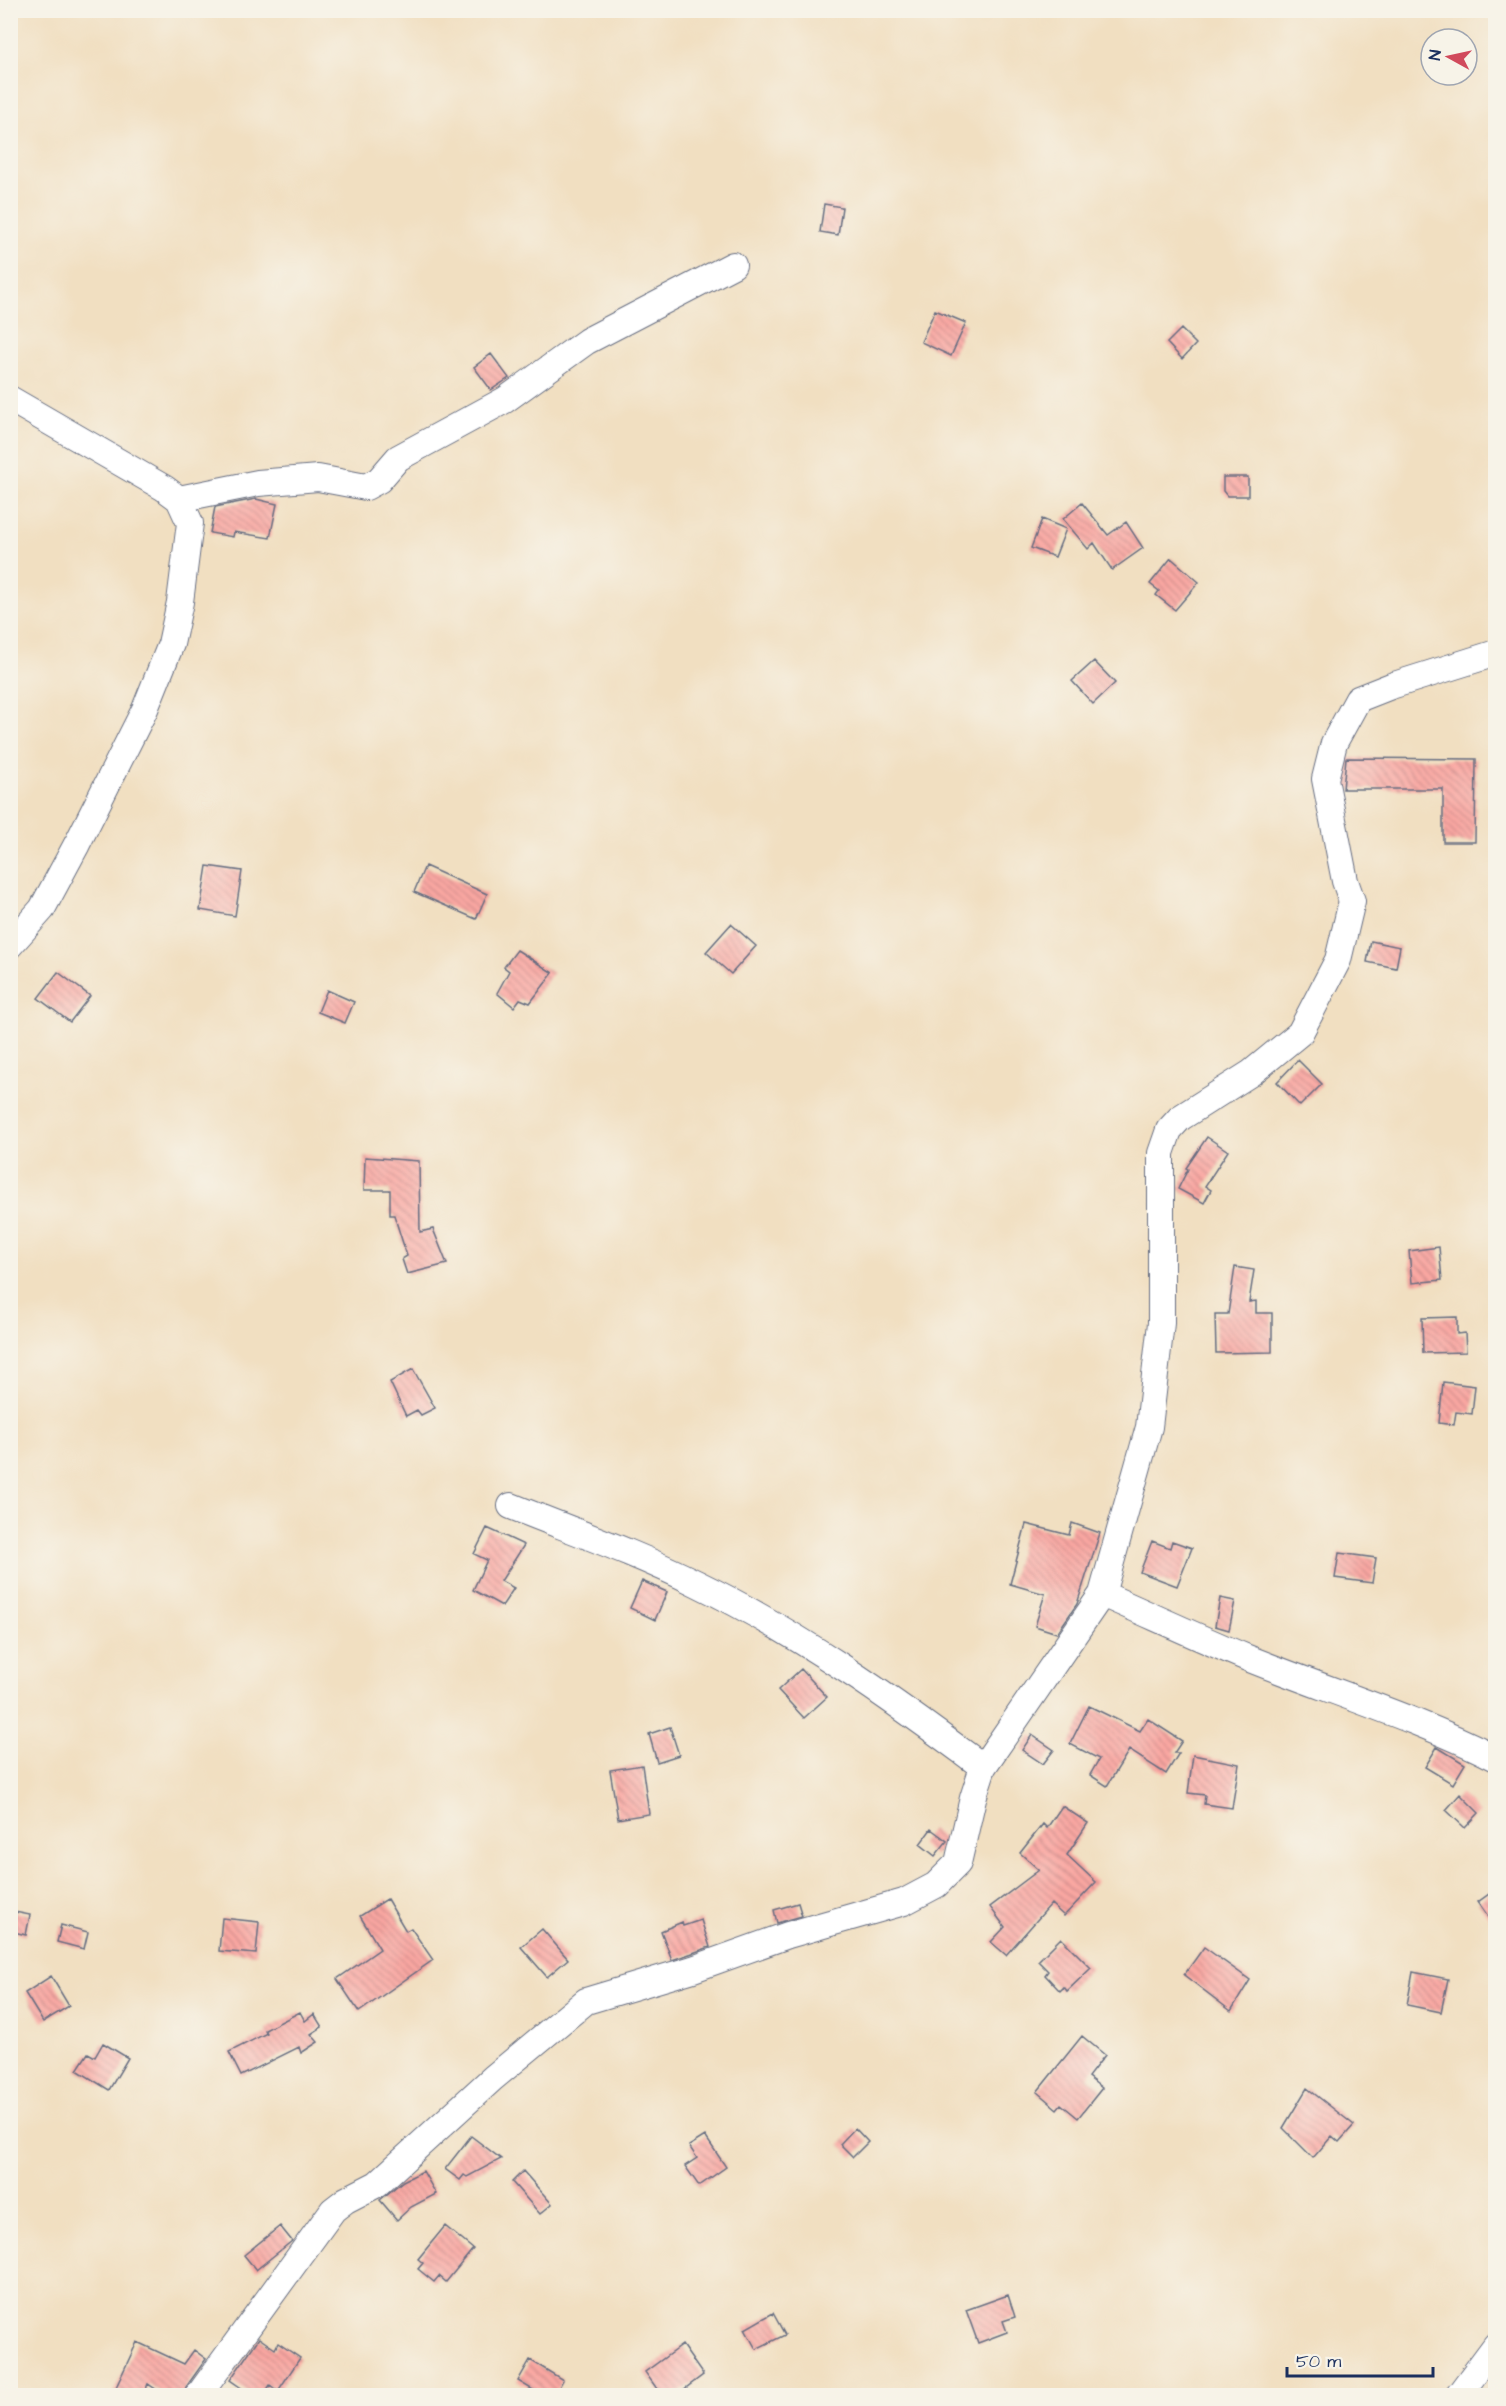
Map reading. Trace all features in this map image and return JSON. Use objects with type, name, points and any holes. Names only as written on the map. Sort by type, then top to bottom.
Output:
[{"type":"street","points":[[179,499],[258,483],[318,478],[366,486],[379,480],[398,458],[505,400],[587,341],[734,265]]},
{"type":"street","points":[[10,399],[179,499],[190,523],[180,602],[171,644],[145,709],[42,909],[10,945]]},
{"type":"street","points":[[198,2396],[333,2210],[346,2200],[377,2184],[493,2078],[586,2001],[693,1969],[788,1935],[904,1902],[936,1885],[958,1863],[973,1798],[983,1767],[1102,1594],[1149,1427],[1161,1323],[1161,1153],[1169,1130],[1180,1118],[1251,1073],[1300,1033],[1338,960],[1352,901],[1345,881],[1325,779],[1334,743],[1358,699],[1496,653]]},
{"type":"street","points":[[511,1506],[621,1549],[697,1583],[873,1686],[983,1767]]},
{"type":"street","points":[[1102,1594],[1245,1657],[1359,1698],[1444,1733],[1496,1758]]},
{"type":"street","points":[[1458,2396],[1496,2345]]},
{"type":"building","points":[[824,204],[842,207],[838,235],[820,232]]},
{"type":"building","points":[[935,310],[966,323],[951,356],[921,342]]},
{"type":"building","points":[[1181,329],[1196,344],[1182,359],[1167,343]]},
{"type":"building","points":[[491,354],[509,378],[491,390],[474,367]]},
{"type":"building","points":[[1223,477],[1248,477],[1248,496],[1227,496],[1223,491]]},
{"type":"building","points":[[256,499],[277,504],[270,538],[234,532],[233,537],[210,533],[215,507]]},
{"type":"building","points":[[1082,503],[1108,535],[1126,522],[1143,548],[1112,570],[1094,543],[1088,549],[1063,519]]},
{"type":"building","points":[[1042,519],[1066,529],[1055,557],[1031,548]]},
{"type":"building","points":[[1171,558],[1199,582],[1175,610],[1156,595],[1159,591],[1150,584]]},
{"type":"building","points":[[1094,661],[1115,683],[1093,704],[1072,681]]},
{"type":"building","points":[[1346,758],[1476,759],[1475,842],[1443,842],[1443,789],[1343,789]]},
{"type":"building","points":[[207,866],[242,871],[235,916],[200,910]]},
{"type":"building","points":[[425,866],[487,894],[476,919],[414,892]]},
{"type":"building","points":[[731,924],[756,946],[731,974],[706,952]]},
{"type":"building","points":[[1371,941],[1400,947],[1396,968],[1367,962]]},
{"type":"building","points":[[517,950],[553,973],[530,1003],[520,999],[514,1007],[497,993],[509,971],[504,967]]},
{"type":"building","points":[[58,972],[90,996],[70,1022],[38,998]]},
{"type":"building","points":[[327,990],[354,1002],[345,1023],[318,1012]]},
{"type":"building","points":[[1298,1060],[1322,1084],[1300,1106],[1277,1082]]},
{"type":"building","points":[[1207,1137],[1228,1151],[1205,1186],[1211,1190],[1204,1203],[1178,1189],[1188,1169],[1186,1168]]},
{"type":"building","points":[[365,1157],[419,1161],[420,1232],[433,1229],[447,1264],[407,1274],[402,1259],[407,1256],[394,1215],[390,1215],[390,1190],[364,1190]]},
{"type":"building","points":[[1439,1247],[1442,1280],[1412,1283],[1409,1251]]},
{"type":"building","points":[[1235,1267],[1254,1270],[1249,1302],[1256,1301],[1256,1313],[1272,1313],[1272,1352],[1216,1353],[1215,1314],[1228,1314]]},
{"type":"building","points":[[1457,1317],[1457,1334],[1465,1333],[1466,1352],[1423,1353],[1422,1318]]},
{"type":"building","points":[[413,1369],[435,1408],[421,1415],[417,1410],[406,1416],[390,1382]]},
{"type":"building","points":[[1443,1382],[1475,1386],[1472,1414],[1456,1412],[1454,1425],[1439,1423]]},
{"type":"building","points":[[1072,1523],[1100,1533],[1077,1604],[1057,1633],[1035,1626],[1045,1594],[1010,1584],[1026,1524],[1069,1535]]},
{"type":"building","points":[[487,1528],[524,1545],[501,1581],[514,1588],[502,1606],[473,1590],[487,1560],[474,1554]]},
{"type":"building","points":[[1152,1541],[1170,1548],[1172,1541],[1192,1548],[1177,1586],[1140,1572]]},
{"type":"building","points":[[1339,1553],[1376,1558],[1372,1583],[1335,1578]]},
{"type":"building","points":[[642,1581],[667,1592],[655,1620],[630,1608]]},
{"type":"building","points":[[1220,1598],[1235,1601],[1229,1630],[1215,1626]]},
{"type":"building","points":[[801,1669],[827,1697],[804,1718],[778,1690]]},
{"type":"building","points":[[1089,1706],[1140,1731],[1148,1719],[1182,1741],[1174,1753],[1179,1753],[1166,1774],[1129,1750],[1107,1786],[1090,1775],[1099,1759],[1070,1744]]},
{"type":"building","points":[[670,1727],[679,1755],[657,1762],[649,1734]]},
{"type":"building","points":[[1032,1735],[1054,1750],[1043,1764],[1022,1750]]},
{"type":"building","points":[[1437,1747],[1465,1764],[1453,1784],[1425,1767]]},
{"type":"building","points":[[1193,1755],[1239,1764],[1232,1808],[1204,1804],[1205,1795],[1188,1793]]},
{"type":"building","points":[[642,1765],[649,1814],[618,1819],[610,1770]]},
{"type":"building","points":[[1460,1794],[1479,1813],[1465,1828],[1446,1810]]},
{"type":"building","points":[[1062,1806],[1088,1823],[1067,1855],[1096,1882],[1064,1916],[1051,1904],[1006,1955],[991,1942],[1005,1927],[990,1907],[1039,1870],[1020,1853],[1043,1824],[1047,1828]]},
{"type":"building","points":[[931,1829],[947,1841],[935,1856],[920,1844]]},
{"type":"building","points":[[1496,1889],[1496,1928],[1478,1902]]},
{"type":"building","points":[[387,1899],[406,1931],[411,1928],[433,1960],[359,2012],[337,1979],[380,1949],[360,1916]]},
{"type":"building","points":[[798,1903],[802,1916],[777,1923],[774,1910]]},
{"type":"building","points":[[10,1911],[30,1915],[26,1935],[10,1931]]},
{"type":"building","points":[[222,1918],[259,1922],[256,1954],[219,1951]]},
{"type":"building","points":[[701,1920],[710,1947],[672,1960],[661,1931],[682,1922],[683,1926]]},
{"type":"building","points":[[61,1925],[88,1932],[84,1949],[57,1942]]},
{"type":"building","points":[[542,1929],[568,1959],[547,1977],[521,1947]]},
{"type":"building","points":[[1061,1938],[1091,1968],[1067,1991],[1064,1987],[1060,1991],[1045,1975],[1048,1971],[1038,1961]]},
{"type":"building","points":[[1204,1947],[1250,1980],[1231,2011],[1184,1975]]},
{"type":"building","points":[[1413,1972],[1448,1979],[1441,2012],[1407,2005]]},
{"type":"building","points":[[51,1976],[69,2006],[43,2022],[25,1993]]},
{"type":"building","points":[[300,2012],[305,2021],[314,2014],[322,2027],[311,2034],[318,2042],[301,2053],[299,2047],[241,2076],[229,2052],[267,2033],[265,2030]]},
{"type":"building","points":[[1082,2036],[1105,2055],[1088,2077],[1102,2088],[1078,2118],[1061,2104],[1057,2109],[1037,2092]]},
{"type":"building","points":[[103,2043],[128,2058],[109,2090],[77,2070],[88,2053],[95,2057]]},
{"type":"building","points":[[1307,2088],[1354,2125],[1339,2142],[1332,2136],[1313,2158],[1283,2128]]},
{"type":"building","points":[[855,2128],[868,2142],[853,2157],[840,2144]]},
{"type":"building","points":[[471,2136],[501,2159],[467,2177],[464,2175],[460,2180],[445,2169]]},
{"type":"building","points":[[705,2136],[726,2167],[699,2186],[685,2166],[697,2158],[689,2146]]},
{"type":"building","points":[[423,2171],[436,2194],[411,2207],[397,2220],[380,2200],[403,2181]]},
{"type":"building","points":[[523,2171],[552,2204],[540,2214],[512,2182]]},
{"type":"building","points":[[280,2226],[292,2241],[256,2270],[244,2255]]},
{"type":"building","points":[[445,2226],[473,2249],[446,2282],[439,2276],[434,2282],[418,2269],[423,2263],[418,2259]]},
{"type":"building","points":[[1008,2295],[1015,2317],[1003,2321],[1007,2332],[978,2343],[966,2310]]},
{"type":"building","points":[[773,2313],[785,2335],[756,2349],[745,2329]]},
{"type":"building","points":[[259,2338],[275,2349],[278,2343],[300,2358],[278,2391],[270,2385],[263,2396],[253,2396],[230,2380]]},
{"type":"building","points":[[137,2342],[184,2364],[194,2350],[206,2359],[186,2387],[183,2396],[166,2396],[148,2384],[143,2396],[112,2396]]},
{"type":"building","points":[[682,2345],[703,2375],[675,2396],[662,2396],[645,2372]]},
{"type":"building","points":[[530,2360],[563,2380],[554,2396],[543,2396],[518,2381]]}]
